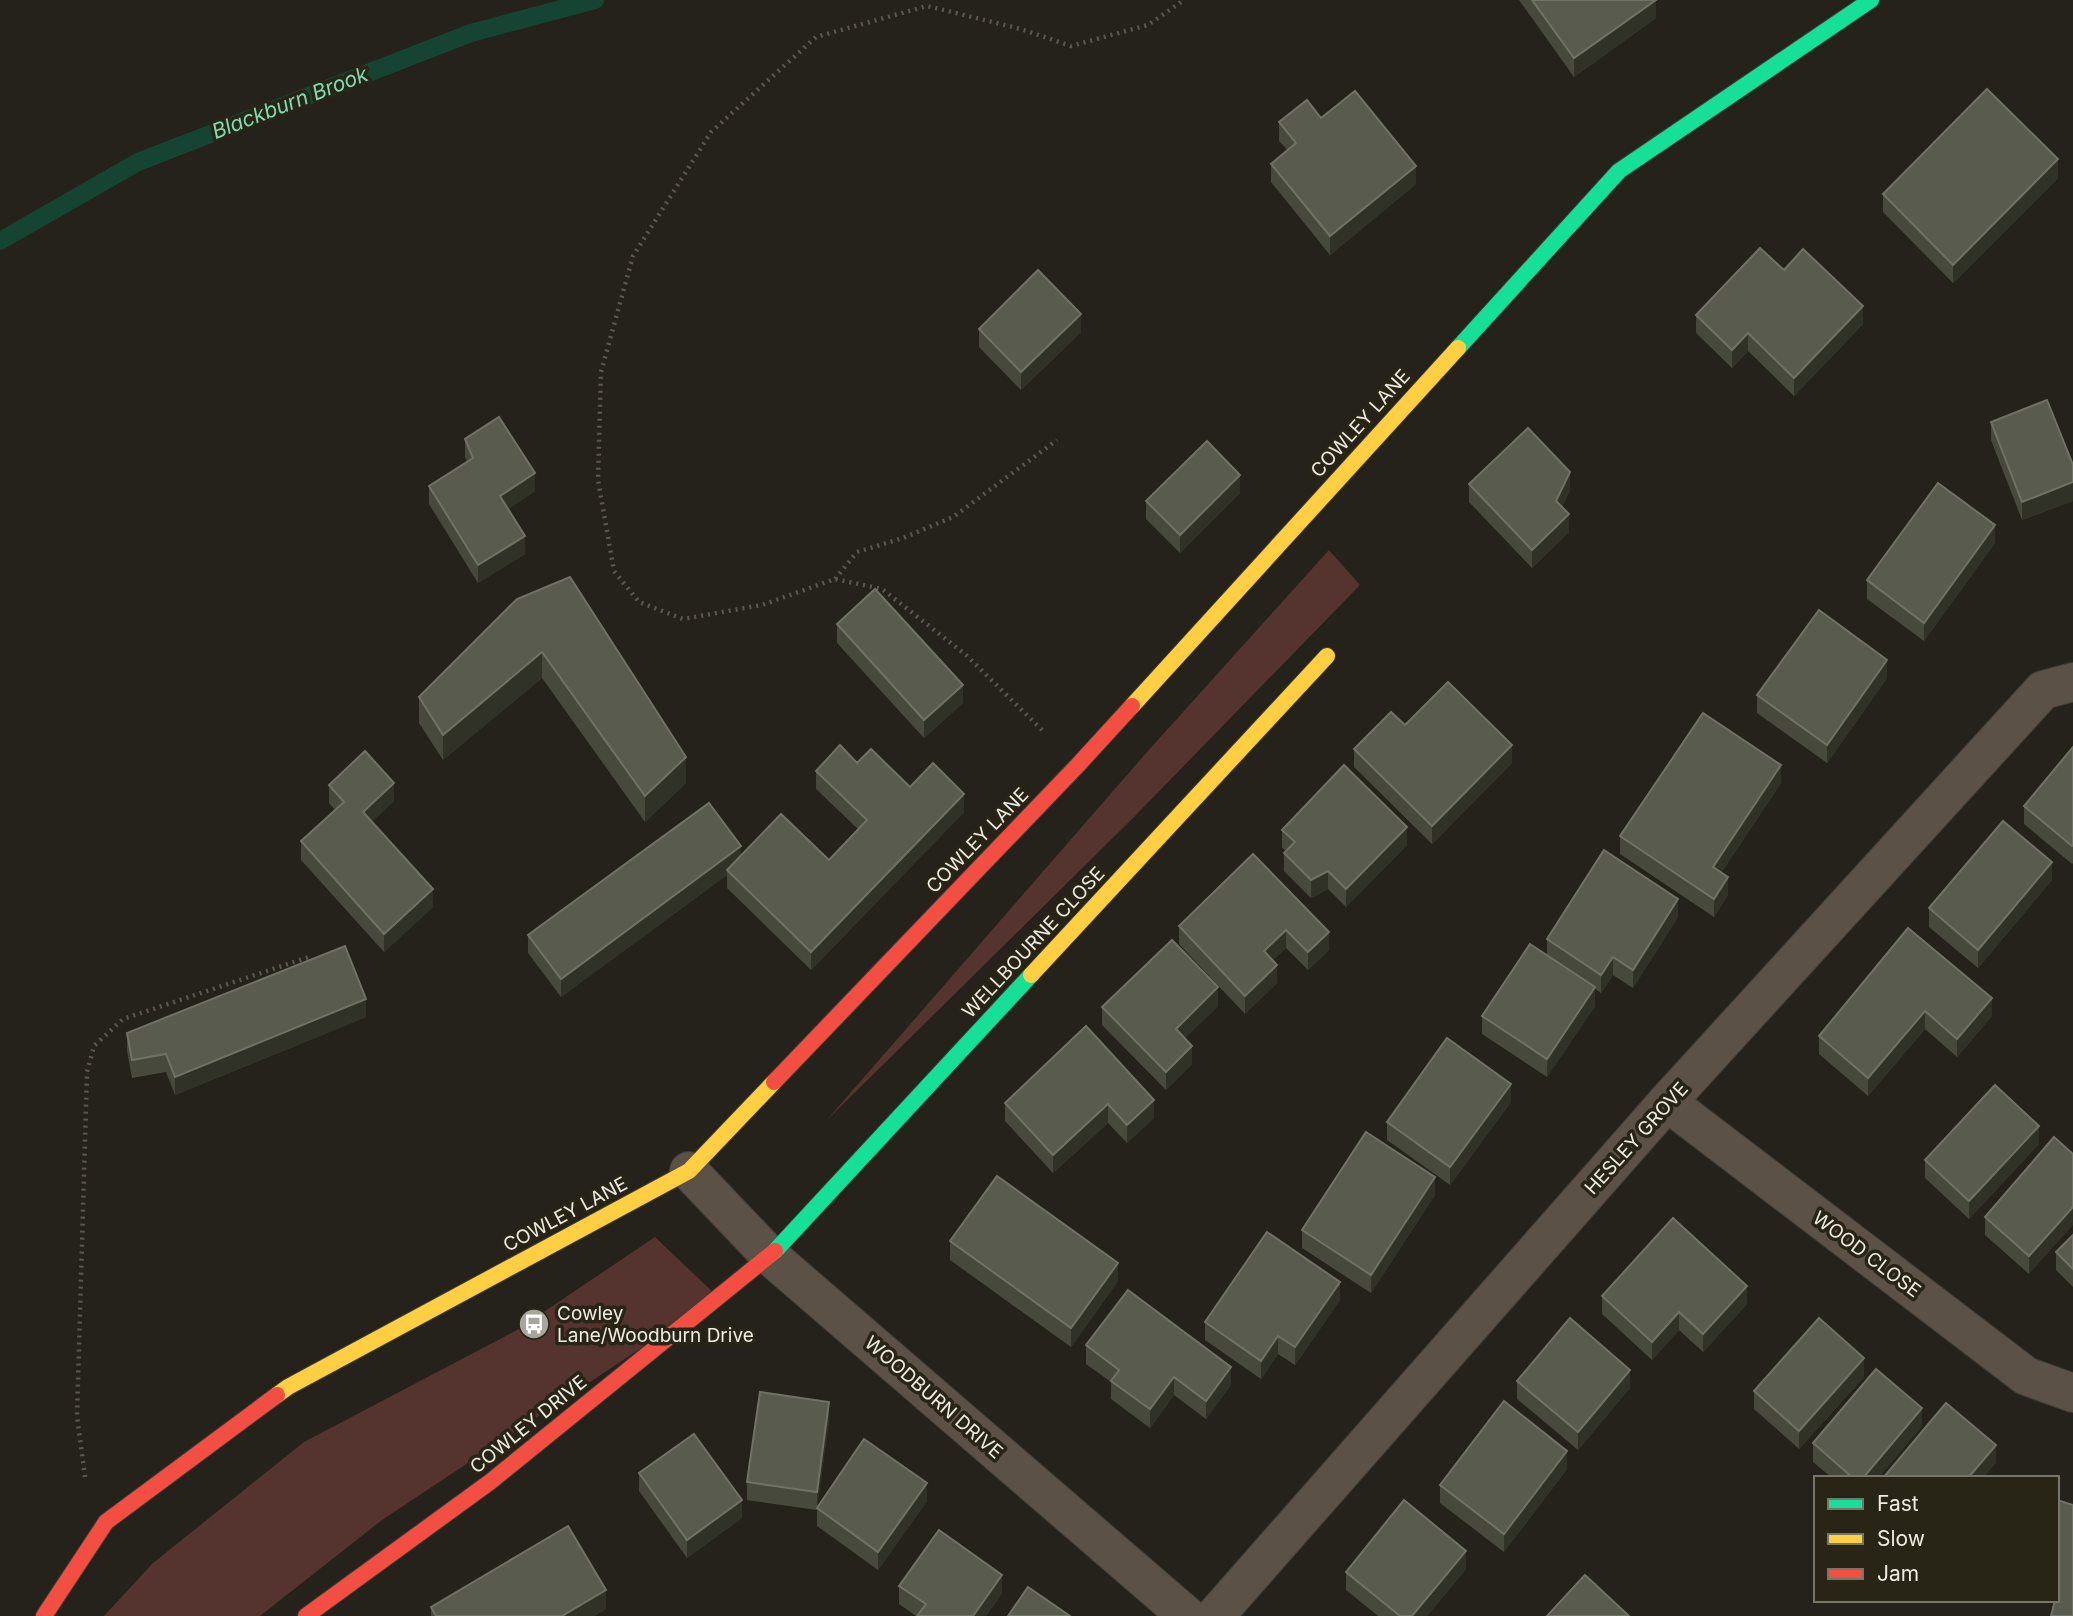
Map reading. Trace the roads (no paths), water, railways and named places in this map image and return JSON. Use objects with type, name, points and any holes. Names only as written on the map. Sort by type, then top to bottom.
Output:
[{"type":"main road","name":"COWLEY LANE","points":[[44,1616],[106,1522],[288,1387],[689,1171],[1078,765],[1619,170],[1871,0]]},
{"type":"main road","name":"WELLBOURNE CLOSE","points":[[770,1256],[1327,656]]},
{"type":"main road","name":"COWLEY DRIVE","points":[[306,1616],[491,1482],[770,1256]]},
{"type":"street","name":"HESLEY GROVE","points":[[1215,1616],[1667,1102],[2043,690],[2073,681]]},
{"type":"street","name":"WOOD CLOSE","points":[[1667,1102],[2026,1376],[2073,1393]]},
{"type":"street","name":"WOODBURN DRIVE","points":[[689,1171],[770,1256],[1187,1616]]},
{"type":"waterway","name":"Blackburn Brook","points":[[0,241],[138,162],[471,33],[595,0]]},
{"type":"place","name":"Cowley Lane/Woodburn Drive","points":[[534,1324]]}]
